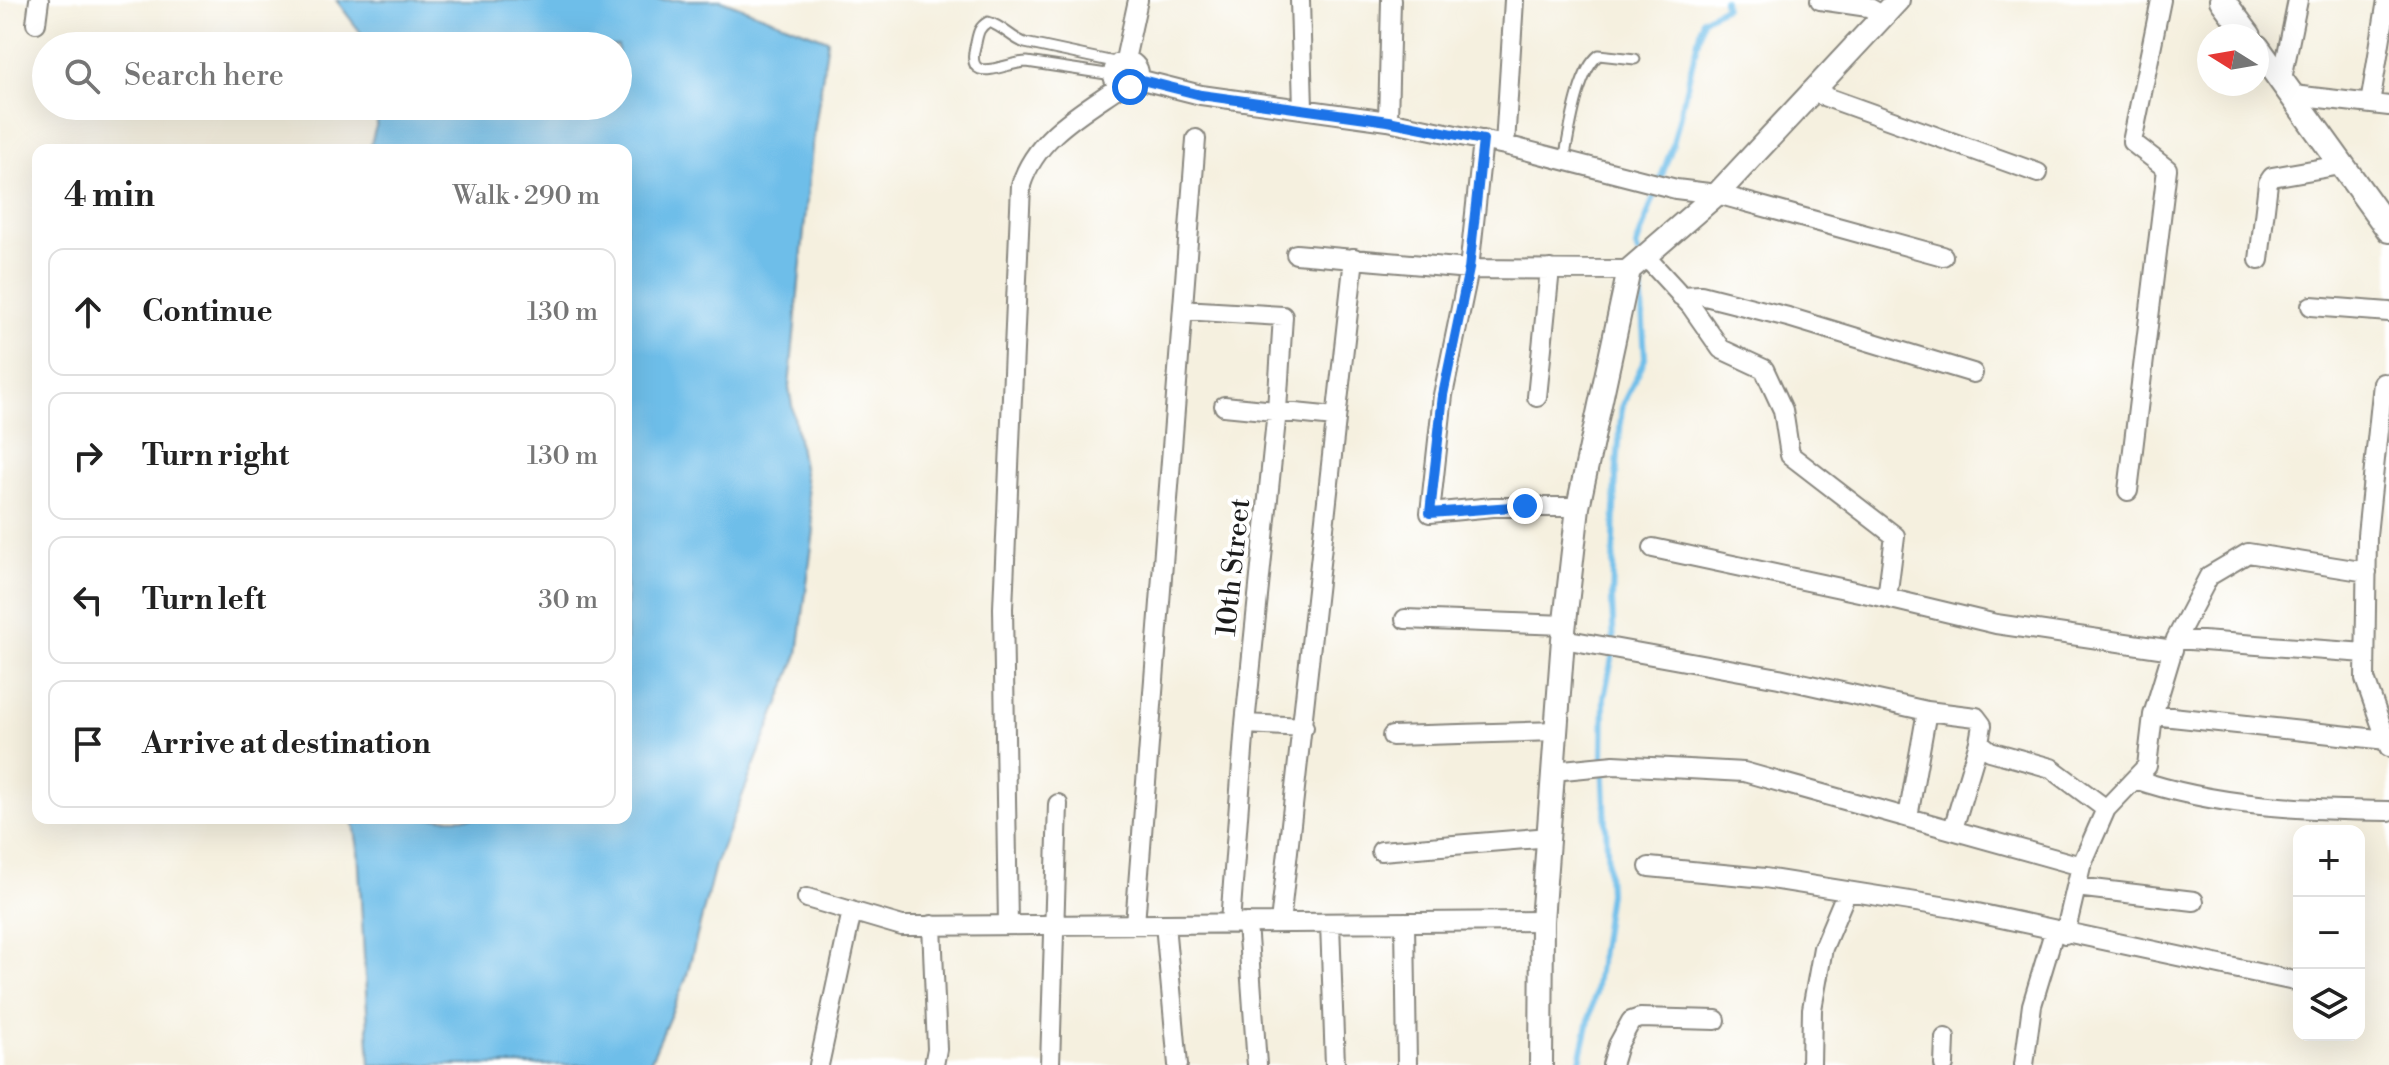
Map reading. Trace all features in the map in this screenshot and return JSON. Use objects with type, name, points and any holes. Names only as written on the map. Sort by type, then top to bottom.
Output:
[{"type":"main road","points":[[2222,0],[2240,24]]},
{"type":"main road","points":[[2269,62],[2389,230]]},
{"type":"street","points":[[36,23],[39,0]]},
{"type":"street","points":[[1008,925],[1003,608],[1021,185],[1033,157],[1057,130],[1123,73],[1138,0]]},
{"type":"street","points":[[1300,0],[1303,108]]},
{"type":"street","points":[[1388,121],[1391,0]]},
{"type":"street","points":[[1505,145],[1514,0]]},
{"type":"street","points":[[1820,0],[1891,8]]},
{"type":"street","points":[[2128,491],[2167,169],[2132,142],[2161,0]]},
{"type":"street","points":[[2298,0],[2288,87],[2389,106]]},
{"type":"street","points":[[2370,104],[2387,0]]},
{"type":"street","points":[[1541,1065],[1542,921],[1564,632],[1578,507],[1637,263],[1717,194],[1891,8]]},
{"type":"street","points":[[1123,73],[1201,95],[1388,121],[1483,140],[1676,189],[1717,194],[1943,256]]},
{"type":"street","points":[[1812,92],[2038,173]]},
{"type":"street","points":[[1135,924],[1196,139]]},
{"type":"street","points":[[1483,140],[1469,269],[1443,395],[1430,513],[1493,507],[1578,507]]},
{"type":"street","points":[[2259,260],[2268,183],[2272,177],[2341,165]]},
{"type":"street","points":[[1296,254],[1469,269],[1550,269],[1637,263],[1681,296],[1721,349],[1764,369],[1783,410],[1790,455],[1895,536],[1887,598]]},
{"type":"street","points":[[1280,923],[1354,258]]},
{"type":"street","points":[[1537,397],[1550,269]]},
{"type":"street","points":[[1681,296],[1701,295],[1788,317],[1973,373]]},
{"type":"street","points":[[2311,306],[2389,312]]},
{"type":"street","name":"10th Street","points":[[1183,310],[1283,316],[1277,410],[1245,724],[1238,923],[1257,1065]]},
{"type":"street","points":[[2153,715],[2388,744],[2365,679],[2365,653],[2367,535],[2383,383],[2389,384]]},
{"type":"street","points":[[1224,406],[1335,417]]},
{"type":"street","points":[[1653,548],[1996,624],[2174,645],[2365,653]]},
{"type":"street","points":[[2024,1065],[2032,1005],[2081,866],[2106,809],[2147,766],[2153,715],[2174,645],[2209,576],[2248,553],[2367,572]]},
{"type":"street","points":[[1405,619],[1564,632],[1601,646],[1779,678],[1927,711],[1976,717],[1982,725],[1979,742],[1953,829]]},
{"type":"street","points":[[1908,817],[1927,711]]},
{"type":"street","points":[[1245,724],[1304,727]]},
{"type":"street","points":[[1392,736],[1557,731]]},
{"type":"street","points":[[1979,742],[1990,751],[2051,768],[2106,809]]},
{"type":"street","points":[[1553,771],[1614,765],[1744,772],[2081,866]]},
{"type":"street","points":[[2135,779],[2163,789],[2241,802],[2318,810],[2389,811]]},
{"type":"street","points":[[1050,1065],[1058,804]]},
{"type":"street","points":[[1381,851],[1550,837]]},
{"type":"street","points":[[1649,867],[1765,878],[1954,908],[2059,933],[2293,981]]},
{"type":"street","points":[[2076,887],[2194,901]]},
{"type":"street","points":[[1811,1065],[1812,1009],[1823,948],[1847,891]]},
{"type":"street","points":[[807,898],[902,926],[1542,921]]},
{"type":"street","points":[[819,1065],[852,911]]},
{"type":"street","points":[[1405,922],[1407,1065]]},
{"type":"street","points":[[1330,923],[1335,1065]]},
{"type":"street","points":[[1165,924],[1178,1065]]},
{"type":"street","points":[[932,925],[937,1049],[934,1065]]},
{"type":"street","points":[[1612,1065],[1618,1045],[1631,1021],[1640,1018],[1716,1020]]},
{"type":"street","points":[[1944,1065],[1945,1038]]},
{"type":"lane","points":[[988,22],[999,26],[1016,40],[1123,73],[1027,62],[988,71],[978,69],[972,56],[980,28],[988,22]]},
{"type":"lane","points":[[1564,160],[1583,80],[1591,61],[1599,55],[1635,59]]},
{"type":"water","points":[[336,0],[721,0],[828,40],[812,147],[789,388],[814,530],[798,654],[715,865],[686,979],[649,1065],[370,1065],[358,848],[354,824],[632,824],[632,144],[371,144],[378,120],[632,120],[632,32],[360,32]]},
{"type":"waterway","points":[[1638,253],[1636,247],[1673,144],[1703,19],[1725,7],[1724,0]]},
{"type":"waterway","points":[[1579,1065],[1595,993],[1609,893],[1603,759],[1604,698],[1614,648],[1612,600],[1616,478],[1622,406],[1645,359],[1640,268]]},
{"type":"route","points":[[1130,87],[1138,79],[1201,95],[1388,121],[1483,140],[1469,269],[1443,395],[1430,513],[1525,506]]}]
